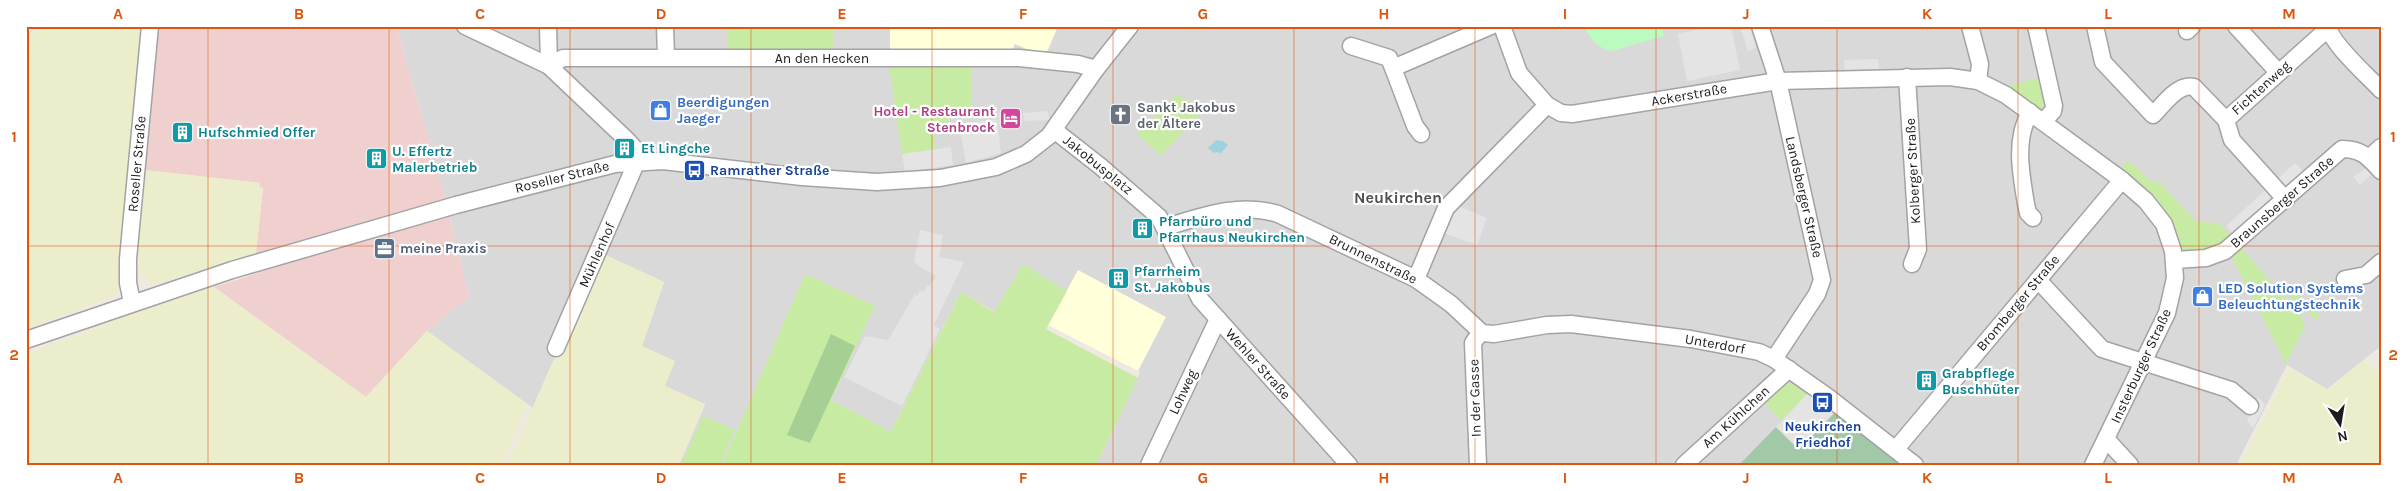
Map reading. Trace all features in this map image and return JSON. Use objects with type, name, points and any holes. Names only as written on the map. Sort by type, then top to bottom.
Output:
[{"type":"street","name":"Roseller Straße","points":[[132,302],[127,279],[128,259],[150,26]]},
{"type":"street","points":[[466,26],[549,66],[628,141],[636,150],[637,161]]},
{"type":"street","points":[[548,26],[549,66]]},
{"type":"street","points":[[665,26],[666,58]]},
{"type":"street","name":"Jakobusplatz","points":[[1130,26],[1096,69],[1054,130],[1120,182],[1156,214],[1166,227],[1179,257]]},
{"type":"street","points":[[1392,68],[1491,26]]},
{"type":"street","points":[[1416,279],[1446,208],[1548,105],[1519,72],[1502,26]]},
{"type":"street","name":"Landsberger Straße","points":[[1760,26],[1778,81],[1822,280],[1817,294],[1774,359]]},
{"type":"street","points":[[1970,26],[1980,64],[1978,81]]},
{"type":"street","points":[[2033,218],[2028,213],[2026,204],[2020,149],[2022,128],[2036,117],[2053,111],[2054,106],[2036,26]]},
{"type":"street","points":[[2095,26],[2103,62],[2153,120],[2178,90],[2190,86],[2194,87],[2226,120]]},
{"type":"street","points":[[2236,26],[2278,72]]},
{"type":"street","points":[[2329,29],[2381,90]]},
{"type":"street","name":"Fichtenweg","points":[[2286,200],[2232,140],[2226,120],[2278,72],[2329,29]]},
{"type":"street","points":[[1351,46],[1389,58],[1415,126],[1421,134]]},
{"type":"street","name":"An den Hecken","points":[[549,66],[563,58],[1019,58],[1078,64],[1096,69]]},
{"type":"street","name":"Ackerstraße","points":[[1548,105],[1557,112],[1572,114],[1778,81],[1950,77],[1978,81],[2000,91],[2107,169]]},
{"type":"street","name":"Kolberger Straße","points":[[1908,78],[1918,249],[1912,264]]},
{"type":"street","name":"Roseller Straße","points":[[26,340],[218,274],[456,205],[585,171],[637,161],[680,163],[842,181],[910,181],[960,175],[1010,162],[1033,150],[1054,130]]},
{"type":"street","name":"Braunsberger Straße","points":[[2175,260],[2206,258],[2225,251],[2286,200],[2342,149],[2375,152],[2381,171]]},
{"type":"street","name":"Mühlenhof","points":[[556,348],[637,161]]},
{"type":"street","name":"Insterburger Straße","points":[[2093,465],[2169,308],[2175,278],[2175,260],[2168,233],[2161,219],[2146,201],[2107,169]]},
{"type":"street","name":"Bromberger Straße","points":[[1896,449],[2122,180]]},
{"type":"street","name":"Brunnenstraße","points":[[1166,227],[1234,209],[1259,209],[1287,218],[1416,279],[1451,304],[1480,332]]},
{"type":"street","name":"Wehler Straße","points":[[1179,257],[1194,291],[1349,465]]},
{"type":"street","points":[[2345,280],[2366,275],[2381,262]]},
{"type":"street","points":[[2038,280],[2102,349],[2145,361],[2231,390],[2250,406]]},
{"type":"street","name":"Lohweg","points":[[1148,465],[1218,319]]},
{"type":"street","name":"Unterdorf","points":[[1480,332],[1494,334],[1548,325],[1571,324],[1714,342],[1748,349],[1774,359],[1789,369],[1915,465]]},
{"type":"street","name":"In der Gasse","points":[[1478,465],[1473,343],[1480,332]]},
{"type":"street","name":"Am Kühlchen","points":[[1684,465],[1789,369]]},
{"type":"street","points":[[2106,439],[2130,465]]},
{"type":"shaded area","points":[[52,26],[143,26],[118,292],[115,296],[26,329],[26,37]]},
{"type":"shaded area","points":[[157,26],[396,26],[446,201],[469,297],[427,331],[366,397],[214,287],[258,273],[256,253],[263,188],[260,187],[260,183],[145,170]]},
{"type":"shaded area","points":[[396,26],[2381,26],[2381,346],[2327,389],[2287,365],[2236,465],[1096,465],[1140,372],[1003,299],[995,312],[961,292],[891,432],[831,400],[742,419],[722,465],[679,465],[705,405],[665,386],[642,346],[664,282],[601,253],[533,408],[427,331],[469,297],[446,201]]},
{"type":"shaded area","points":[[890,26],[1058,26],[1045,57],[1015,44],[1011,53],[890,52]]},
{"type":"shaded area","points":[[1714,26],[1731,26],[1740,70],[1687,81],[1678,34]]},
{"type":"shaded area","points":[[1740,26],[1749,26],[1756,48],[1748,51]]},
{"type":"shaded area","points":[[1878,59],[1879,69],[1845,70],[1844,60]]},
{"type":"shaded area","points":[[1048,111],[1049,120],[1024,121],[1023,113]]},
{"type":"shaded area","points":[[997,119],[1001,153],[966,163],[959,124]]},
{"type":"shaded area","points":[[951,147],[953,165],[905,172],[902,154]]},
{"type":"shaded area","points":[[2295,163],[2305,173],[2289,187],[2283,187],[2274,182]]},
{"type":"shaded area","points":[[2365,169],[2373,172],[2360,185],[2353,177]]},
{"type":"shaded area","points":[[145,170],[260,183],[260,187],[263,188],[256,253],[159,283],[150,283],[139,271],[138,261]]},
{"type":"shaded area","points":[[2270,186],[2274,200],[2236,237],[2226,226]]},
{"type":"shaded area","points":[[1456,205],[1487,218],[1477,245],[1441,232]]},
{"type":"shaded area","points":[[920,230],[943,235],[939,257],[964,262],[934,325],[940,329],[902,406],[844,377],[865,336],[888,340],[915,294],[917,296],[920,291],[923,292],[928,285],[930,286],[936,276],[917,265],[914,261]]},
{"type":"shaded area","points":[[601,253],[664,282],[642,346],[675,361],[665,386],[705,404],[679,465],[507,465]]},
{"type":"shaded area","points":[[1078,270],[1166,317],[1138,371],[1048,325]]},
{"type":"shaded area","points":[[214,287],[366,397],[427,331],[528,405],[501,465],[26,465],[26,354],[130,315]]},
{"type":"shaded area","points":[[2364,361],[2381,373],[2381,465],[2241,465],[2289,368],[2328,390]]},
{"type":"shaded area","points":[[1809,392],[1837,410],[1799,449],[1776,427]]},
{"type":"shaded area","points":[[2258,397],[2265,405],[2253,428],[2247,421]]},
{"type":"shaded area","points":[[1837,410],[1903,465],[1739,465],[1776,427],[1799,450]]},
{"type":"green space","points":[[728,26],[833,26],[834,53],[728,53]]},
{"type":"green space","points":[[1585,26],[1661,26],[1664,36],[1611,51],[1602,48],[1595,42],[1586,31]]},
{"type":"green space","points":[[889,65],[971,65],[971,108],[946,110],[948,126],[933,128],[936,149],[902,154]]},
{"type":"green space","points":[[2045,76],[2051,104],[2040,110],[2007,86]]},
{"type":"green space","points":[[1176,95],[1205,108],[1161,156],[1137,134]]},
{"type":"green space","points":[[2125,162],[2133,163],[2149,181],[2159,181],[2196,222],[2219,223],[2234,239],[2208,251],[2182,250],[2122,170]]},
{"type":"green space","points":[[2242,249],[2302,317],[2305,326],[2286,364],[2231,256]]},
{"type":"green space","points":[[1023,264],[1067,291],[1046,329],[1138,378],[1096,465],[722,465],[805,274],[875,306],[831,400],[891,432],[961,292],[994,312]]},
{"type":"green space","points":[[2296,291],[2320,317],[2317,320],[2289,297]]},
{"type":"green space","points":[[831,334],[855,346],[810,443],[787,435]]},
{"type":"green space","points":[[1787,382],[1795,383],[1809,392],[1781,421],[1763,401],[1782,384]]},
{"type":"green space","points":[[703,416],[735,430],[720,465],[681,465]]},
{"type":"water","points":[[1216,140],[1223,141],[1228,145],[1220,154],[1218,152],[1214,153],[1208,148]]},
{"type":"place","name":"Beerdigungen Jaeger","points":[[661,110]]},
{"type":"place","name":"Sankt Jakobus der Ältere","points":[[1121,115]]},
{"type":"place","name":"Hotel - Restaurant Stenbrock","points":[[1011,119]]},
{"type":"place","name":"Hufschmied Offer","points":[[182,132]]},
{"type":"place","name":"Et Lingche","points":[[625,148]]},
{"type":"place","name":"U. Effertz Malerbetrieb","points":[[376,159]]},
{"type":"place","name":"Ramrather Straße","points":[[694,170]]},
{"type":"place","name":"Pfarrbüro und Pfarrhaus Neukirchen","points":[[1143,229]]},
{"type":"place","name":"meine Praxis","points":[[384,248]]},
{"type":"place","name":"Pfarrheim St. Jakobus","points":[[1118,279]]},
{"type":"place","name":"LED Solution Systems Beleuchtungstechnik","points":[[2202,296]]},
{"type":"place","name":"Grabpflege Buschhüter","points":[[1926,381]]},
{"type":"place","name":"Neukirchen Friedhof","points":[[1823,403]]},
{"type":"district","name":"Neukirchen","points":[[1398,197]]}]
